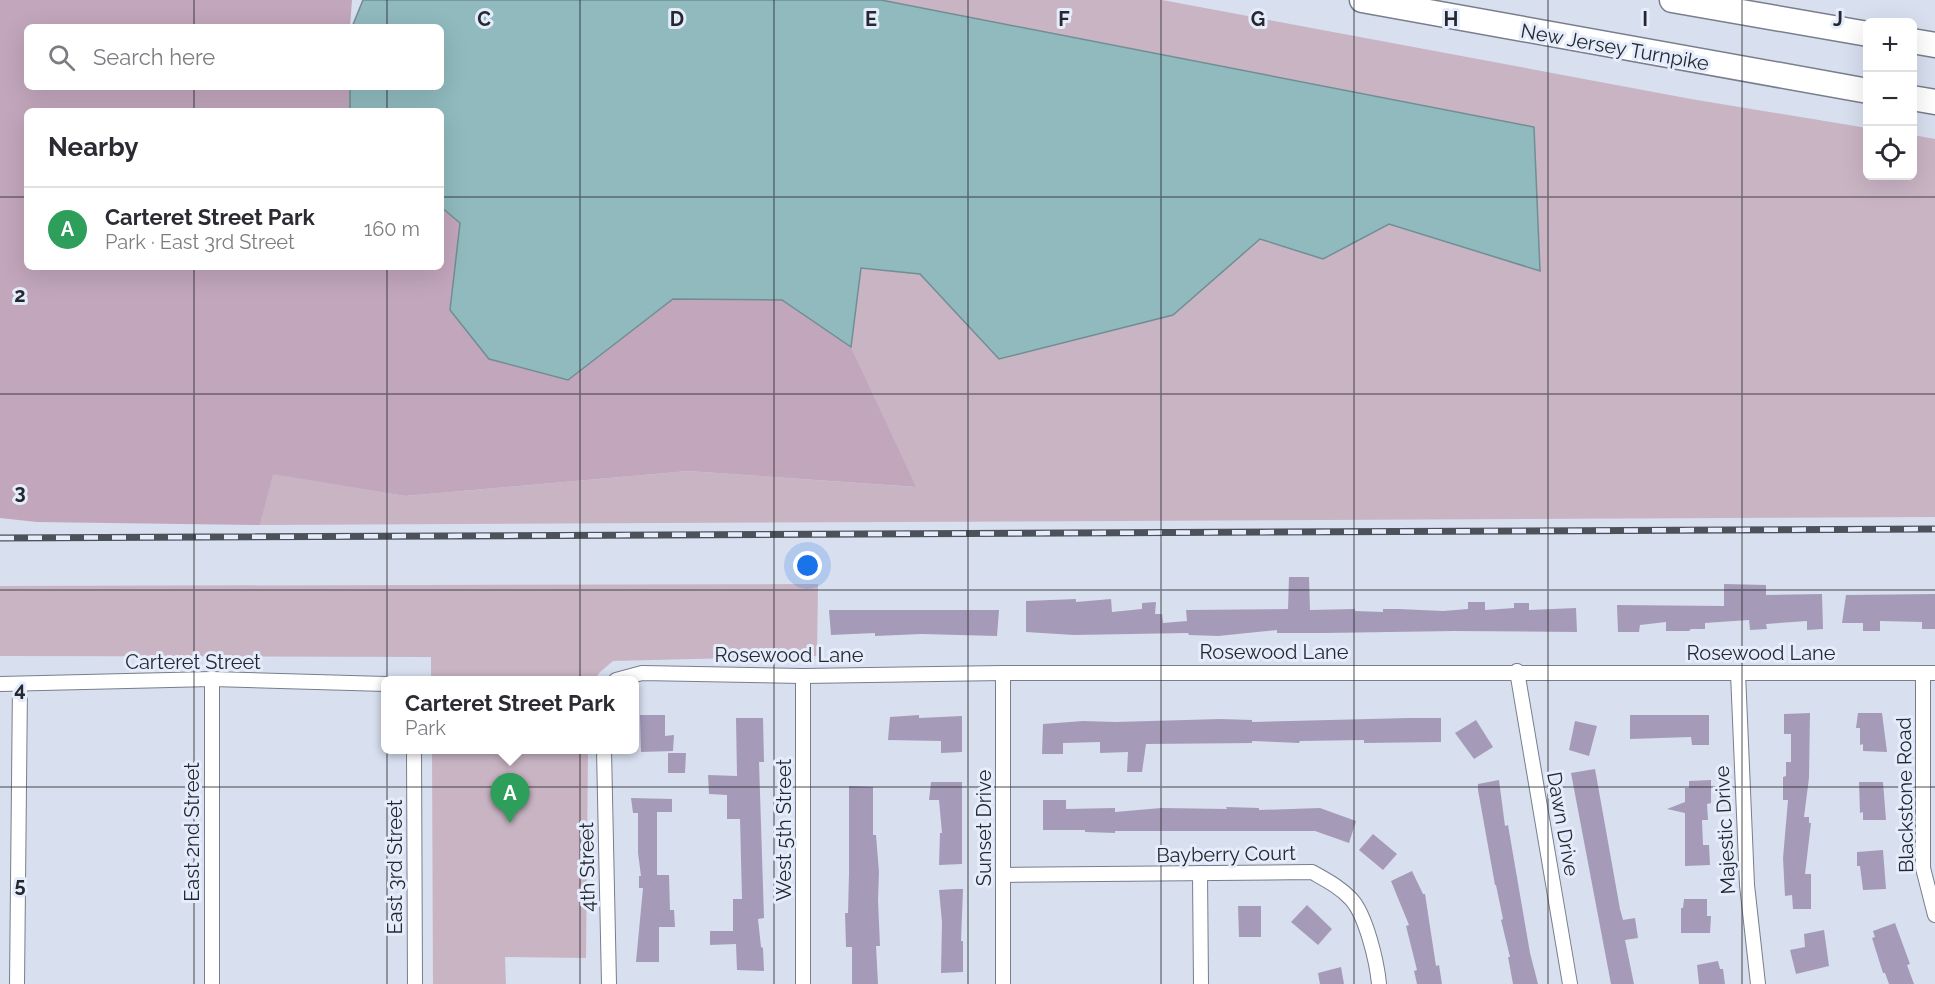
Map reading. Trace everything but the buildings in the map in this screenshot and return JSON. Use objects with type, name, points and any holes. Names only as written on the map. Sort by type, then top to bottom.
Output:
[{"type":"highway","name":"New Jersey Turnpike","points":[[1362,0],[1863,90]]},
{"type":"highway","points":[[1672,0],[1863,33]]},
{"type":"highway","points":[[1917,42],[1935,45]]},
{"type":"highway","points":[[1917,99],[1935,102]]},
{"type":"street","name":"Rosewood Lane","points":[[632,676],[642,673],[803,676],[1517,671],[1929,673]]},
{"type":"street","name":"Dawn Drive","points":[[1517,671],[1570,984]]},
{"type":"street","name":"Sunset Drive","points":[[1003,673],[1003,984]]},
{"type":"street","name":"Majestic Drive","points":[[1738,673],[1747,885],[1758,984]]},
{"type":"street","name":"Blackstone Road","points":[[1929,673],[1929,868],[1935,915]]},
{"type":"street","name":"West 5th Street","points":[[803,676],[803,984]]},
{"type":"street","name":"Carteret Street","points":[[0,684],[212,680],[381,684]]},
{"type":"street","name":"East 2nd Street","points":[[212,680],[212,984]]},
{"type":"street","points":[[17,984],[20,684]]},
{"type":"street","name":"East 3rd Street","points":[[414,754],[416,984]]},
{"type":"street","name":"4th Street","points":[[604,754],[609,984]]},
{"type":"street","name":"Bayberry Court","points":[[1003,875],[1312,872],[1334,884],[1353,901],[1366,928],[1377,965],[1379,984]]},
{"type":"street","points":[[1200,873],[1201,984]]},
{"type":"shaded area","points":[[0,0],[352,0],[350,24],[24,24],[24,90],[350,90],[350,108],[24,108],[24,270],[444,270],[444,210],[460,223],[450,310],[568,380],[673,299],[782,300],[851,347],[916,487],[688,471],[405,496],[273,474],[260,525],[37,522],[0,518]]},
{"type":"shaded area","points":[[363,0],[881,0],[1534,127],[1540,271],[1389,224],[1323,259],[1260,239],[1173,315],[999,359],[920,274],[861,268],[851,347],[782,300],[673,299],[568,380],[489,359],[450,310],[460,223],[444,210],[444,108],[350,108],[350,90],[444,90],[444,24],[353,24]]},
{"type":"shaded area","points":[[881,0],[1162,0],[1691,99],[1863,127],[1863,180],[1917,180],[1917,136],[1935,139],[1935,517],[260,525],[272,473],[405,496],[688,471],[915,487],[851,347],[861,268],[920,274],[1000,359],[1173,315],[1260,239],[1323,259],[1389,224],[1540,270],[1533,127]]},
{"type":"shaded area","points":[[818,584],[817,656],[613,661],[597,676],[431,676],[431,657],[0,656],[0,586]]},
{"type":"shaded area","points":[[432,754],[588,754],[586,958],[505,957],[506,984],[433,984]]},
{"type":"railway","points":[[0,538],[1935,529]]},
{"type":"place","name":"Carteret Street Park","points":[[510,823]]}]
